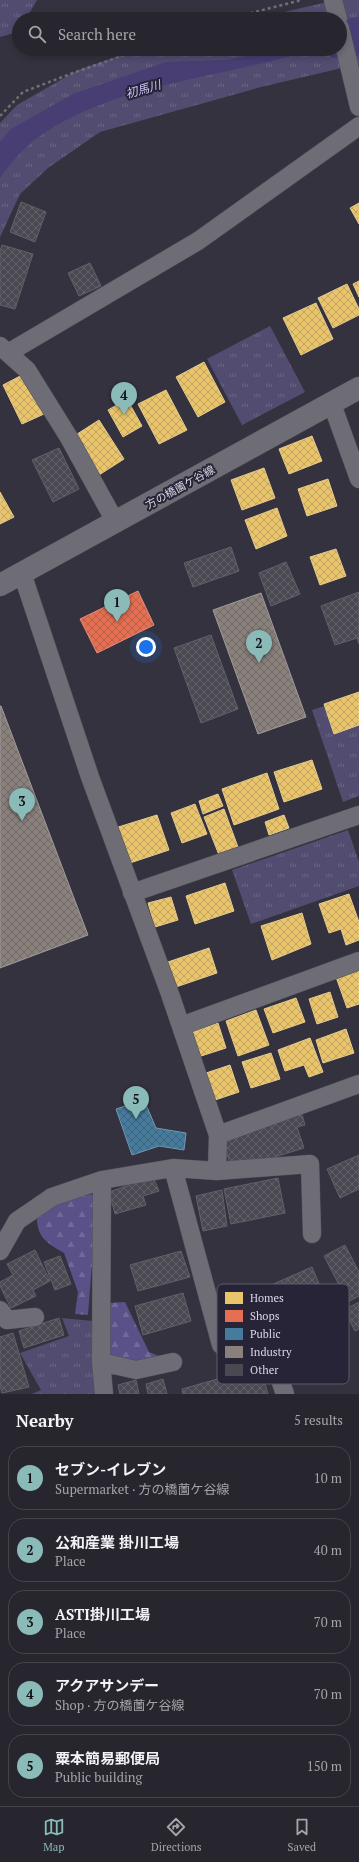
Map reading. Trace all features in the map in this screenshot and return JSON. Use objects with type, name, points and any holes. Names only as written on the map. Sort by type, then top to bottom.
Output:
[{"type":"main road","name":"方の橋薗ケ谷線","points":[[0,585],[116,523],[359,388]]},
{"type":"street","points":[[347,55],[359,107]]},
{"type":"street","points":[[116,523],[68,436],[27,370],[4,349],[198,241],[359,126]]},
{"type":"street","points":[[332,404],[359,479]]},
{"type":"street","points":[[22,573],[90,777],[181,1026],[218,1135],[217,1171]]},
{"type":"street","points":[[132,893],[359,814]]},
{"type":"street","points":[[181,1026],[359,961]]},
{"type":"street","points":[[218,1135],[359,1084]]},
{"type":"street","points":[[0,1251],[17,1221],[52,1197],[102,1180],[173,1168],[217,1171],[310,1164],[312,1234]]},
{"type":"street","points":[[173,1168],[217,1330]]},
{"type":"street","points":[[102,1180],[100,1362],[104,1394]]},
{"type":"street","points":[[0,1310],[7,1320],[35,1317]]},
{"type":"street","points":[[100,1362],[136,1370],[174,1362]]},
{"type":"street","points":[[282,1384],[285,1394]]},
{"type":"path","points":[[255,12],[302,0]]},
{"type":"path","points":[[0,116],[23,92],[73,72],[121,56]]},
{"type":"green space","points":[[0,0],[37,0],[30,12],[12,12],[12,34],[0,37]]},
{"type":"green space","points":[[336,0],[359,0],[359,64],[261,87],[100,132],[48,168],[20,194],[0,237],[0,123],[17,105],[78,70],[119,56],[347,56],[347,12],[284,12]]},
{"type":"green space","points":[[270,326],[305,392],[242,425],[207,359]]},
{"type":"green space","points":[[359,695],[359,796],[343,802],[312,710]]},
{"type":"green space","points":[[348,830],[359,862],[359,886],[251,924],[232,870]]},
{"type":"green space","points":[[91,1194],[97,1199],[88,1315],[75,1314],[78,1292],[64,1253],[52,1246],[41,1234],[38,1229],[37,1215],[60,1201]]},
{"type":"green space","points":[[125,1302],[149,1352],[173,1362],[104,1360],[108,1303]]},
{"type":"green space","points":[[62,1318],[93,1321],[92,1368],[98,1394],[32,1394],[41,1390],[20,1353],[69,1336]]},
{"type":"water","points":[[247,56],[289,56],[244,68],[173,83],[103,103],[71,118],[40,136],[18,156],[0,178],[0,142],[11,129],[73,94],[166,62],[227,60]]},
{"type":"building: Homes","points":[[359,203],[359,224],[350,208]]},
{"type":"building: Homes","points":[[359,281],[359,297],[353,284]]},
{"type":"building: Homes","points":[[347,284],[359,309],[359,315],[333,328],[318,298]]},
{"type":"building: Homes","points":[[316,303],[333,339],[301,355],[283,318]]},
{"type":"building: Homes","points":[[204,362],[225,402],[198,417],[176,377]]},
{"type":"building: Homes","points":[[24,374],[44,414],[22,424],[3,385]]},
{"type":"building: Homes","points":[[166,390],[187,430],[159,444],[138,404]]},
{"type":"building: Homes","points":[[127,399],[142,426],[123,437],[108,410]]},
{"type":"building: Homes","points":[[99,420],[124,459],[99,475],[74,436]]},
{"type":"building: Homes","points":[[312,436],[322,461],[289,474],[279,449]]},
{"type":"building: Homes","points":[[264,468],[275,498],[242,510],[231,480]]},
{"type":"building: Homes","points":[[328,479],[337,506],[307,516],[298,489]]},
{"type":"building: Homes","points":[[0,492],[14,517],[0,524]]},
{"type":"building: Homes","points":[[277,508],[287,536],[256,549],[245,520]]},
{"type":"building: Homes","points":[[336,549],[346,576],[320,585],[310,557]]},
{"type":"building: Homes","points":[[359,692],[359,725],[334,734],[324,704]]},
{"type":"building: Homes","points":[[312,760],[322,789],[284,802],[274,772]]},
{"type":"building: Homes","points":[[267,773],[279,809],[234,825],[222,789]]},
{"type":"building: Homes","points":[[218,794],[223,806],[203,814],[199,801]]},
{"type":"building: Homes","points":[[195,804],[207,834],[182,843],[171,813]]},
{"type":"building: Homes","points":[[224,809],[238,847],[219,855],[204,817]]},
{"type":"building: Homes","points":[[157,815],[169,850],[127,864],[115,828]]},
{"type":"building: Homes","points":[[284,815],[289,828],[269,835],[265,822]]},
{"type":"building: Homes","points":[[225,883],[234,911],[195,924],[186,896]]},
{"type":"building: Homes","points":[[349,894],[359,922],[359,940],[346,945],[341,929],[329,933],[319,904]]},
{"type":"building: Homes","points":[[171,897],[178,920],[155,927],[148,903]]},
{"type":"building: Homes","points":[[302,913],[311,944],[272,960],[261,926]]},
{"type":"building: Homes","points":[[209,948],[217,973],[173,988],[165,963]]},
{"type":"building: Homes","points":[[359,969],[359,1004],[347,1008],[336,977]]},
{"type":"building: Homes","points":[[330,992],[338,1017],[317,1024],[309,999]]},
{"type":"building: Homes","points":[[296,998],[305,1022],[273,1033],[264,1009]]},
{"type":"building: Homes","points":[[256,1010],[269,1045],[238,1056],[226,1021]]},
{"type":"building: Homes","points":[[218,1023],[226,1048],[195,1058],[187,1034]]},
{"type":"building: Homes","points":[[346,1029],[354,1053],[323,1063],[316,1040]]},
{"type":"building: Homes","points":[[310,1038],[323,1072],[309,1077],[304,1065],[285,1071],[278,1050]]},
{"type":"building: Homes","points":[[271,1053],[280,1079],[251,1088],[242,1062]]},
{"type":"building: Homes","points":[[230,1065],[239,1092],[212,1101],[203,1074]]},
{"type":"building: Shops","points":[[138,591],[154,625],[97,653],[80,619]]},
{"type":"building: Public","points":[[144,1100],[156,1128],[186,1133],[184,1150],[159,1146],[132,1155],[116,1109]]},
{"type":"building: Industry","points":[[261,593],[306,717],[258,734],[213,610]]},
{"type":"building: Industry","points":[[0,706],[88,935],[0,968]]},
{"type":"building: Other","points":[[21,202],[46,212],[35,242],[10,232]]},
{"type":"building: Other","points":[[2,245],[33,254],[15,309],[0,305],[0,251]]},
{"type":"building: Other","points":[[90,263],[101,286],[79,296],[68,273]]},
{"type":"building: Other","points":[[59,448],[79,489],[53,502],[32,460]]},
{"type":"building: Other","points":[[231,547],[239,571],[193,587],[184,563]]},
{"type":"building: Other","points":[[286,562],[300,594],[271,606],[259,573]]},
{"type":"building: Other","points":[[359,592],[359,644],[357,638],[335,645],[321,606]]},
{"type":"building: Other","points":[[211,635],[238,709],[201,723],[174,648]]},
{"type":"building: Other","points":[[301,1111],[305,1125],[297,1127],[304,1148],[232,1170],[221,1135]]},
{"type":"building: Other","points":[[359,1155],[359,1189],[340,1198],[327,1169]]},
{"type":"building: Other","points":[[153,1177],[159,1191],[143,1196],[146,1205],[115,1214],[109,1192]]},
{"type":"building: Other","points":[[278,1178],[285,1213],[231,1224],[224,1189]]},
{"type":"building: Other","points":[[222,1190],[227,1226],[203,1231],[196,1196]]},
{"type":"building: Other","points":[[345,1245],[359,1272],[359,1296],[349,1301],[349,1284],[339,1284],[324,1256]]},
{"type":"building: Other","points":[[35,1250],[50,1281],[33,1290],[36,1296],[11,1308],[0,1286],[0,1282],[13,1275],[7,1264]]},
{"type":"building: Other","points":[[181,1251],[190,1277],[138,1291],[130,1265]]},
{"type":"building: Other","points":[[60,1256],[71,1284],[55,1290],[44,1262]]},
{"type":"building: Other","points":[[312,1267],[319,1284],[273,1284]]},
{"type":"building: Other","points":[[183,1293],[191,1321],[143,1335],[135,1306]]},
{"type":"building: Other","points":[[359,1302],[359,1329],[355,1331],[349,1320],[349,1307]]},
{"type":"building: Other","points":[[59,1318],[64,1335],[24,1348],[19,1331]]},
{"type":"building: Other","points":[[13,1333],[29,1387],[2,1393],[0,1386],[0,1337]]},
{"type":"building: Other","points":[[163,1379],[167,1394],[148,1394],[146,1384]]},
{"type":"building: Other","points":[[217,1379],[217,1384],[265,1384],[268,1394],[183,1394],[182,1389]]},
{"type":"building: Other","points":[[136,1380],[139,1394],[120,1394],[118,1385]]},
{"type":"waterway","name":"初馬川","points":[[347,39],[359,36]]},
{"type":"place","name":"アクアサンデー","points":[[124,415]]},
{"type":"place","name":"セブン-イレブン","points":[[117,622]]},
{"type":"place","name":"公和産業 掛川工場","points":[[259,663]]},
{"type":"place","name":"ASTI掛川工場","points":[[22,821]]},
{"type":"place","name":"粟本簡易郵便局","points":[[136,1119]]}]
